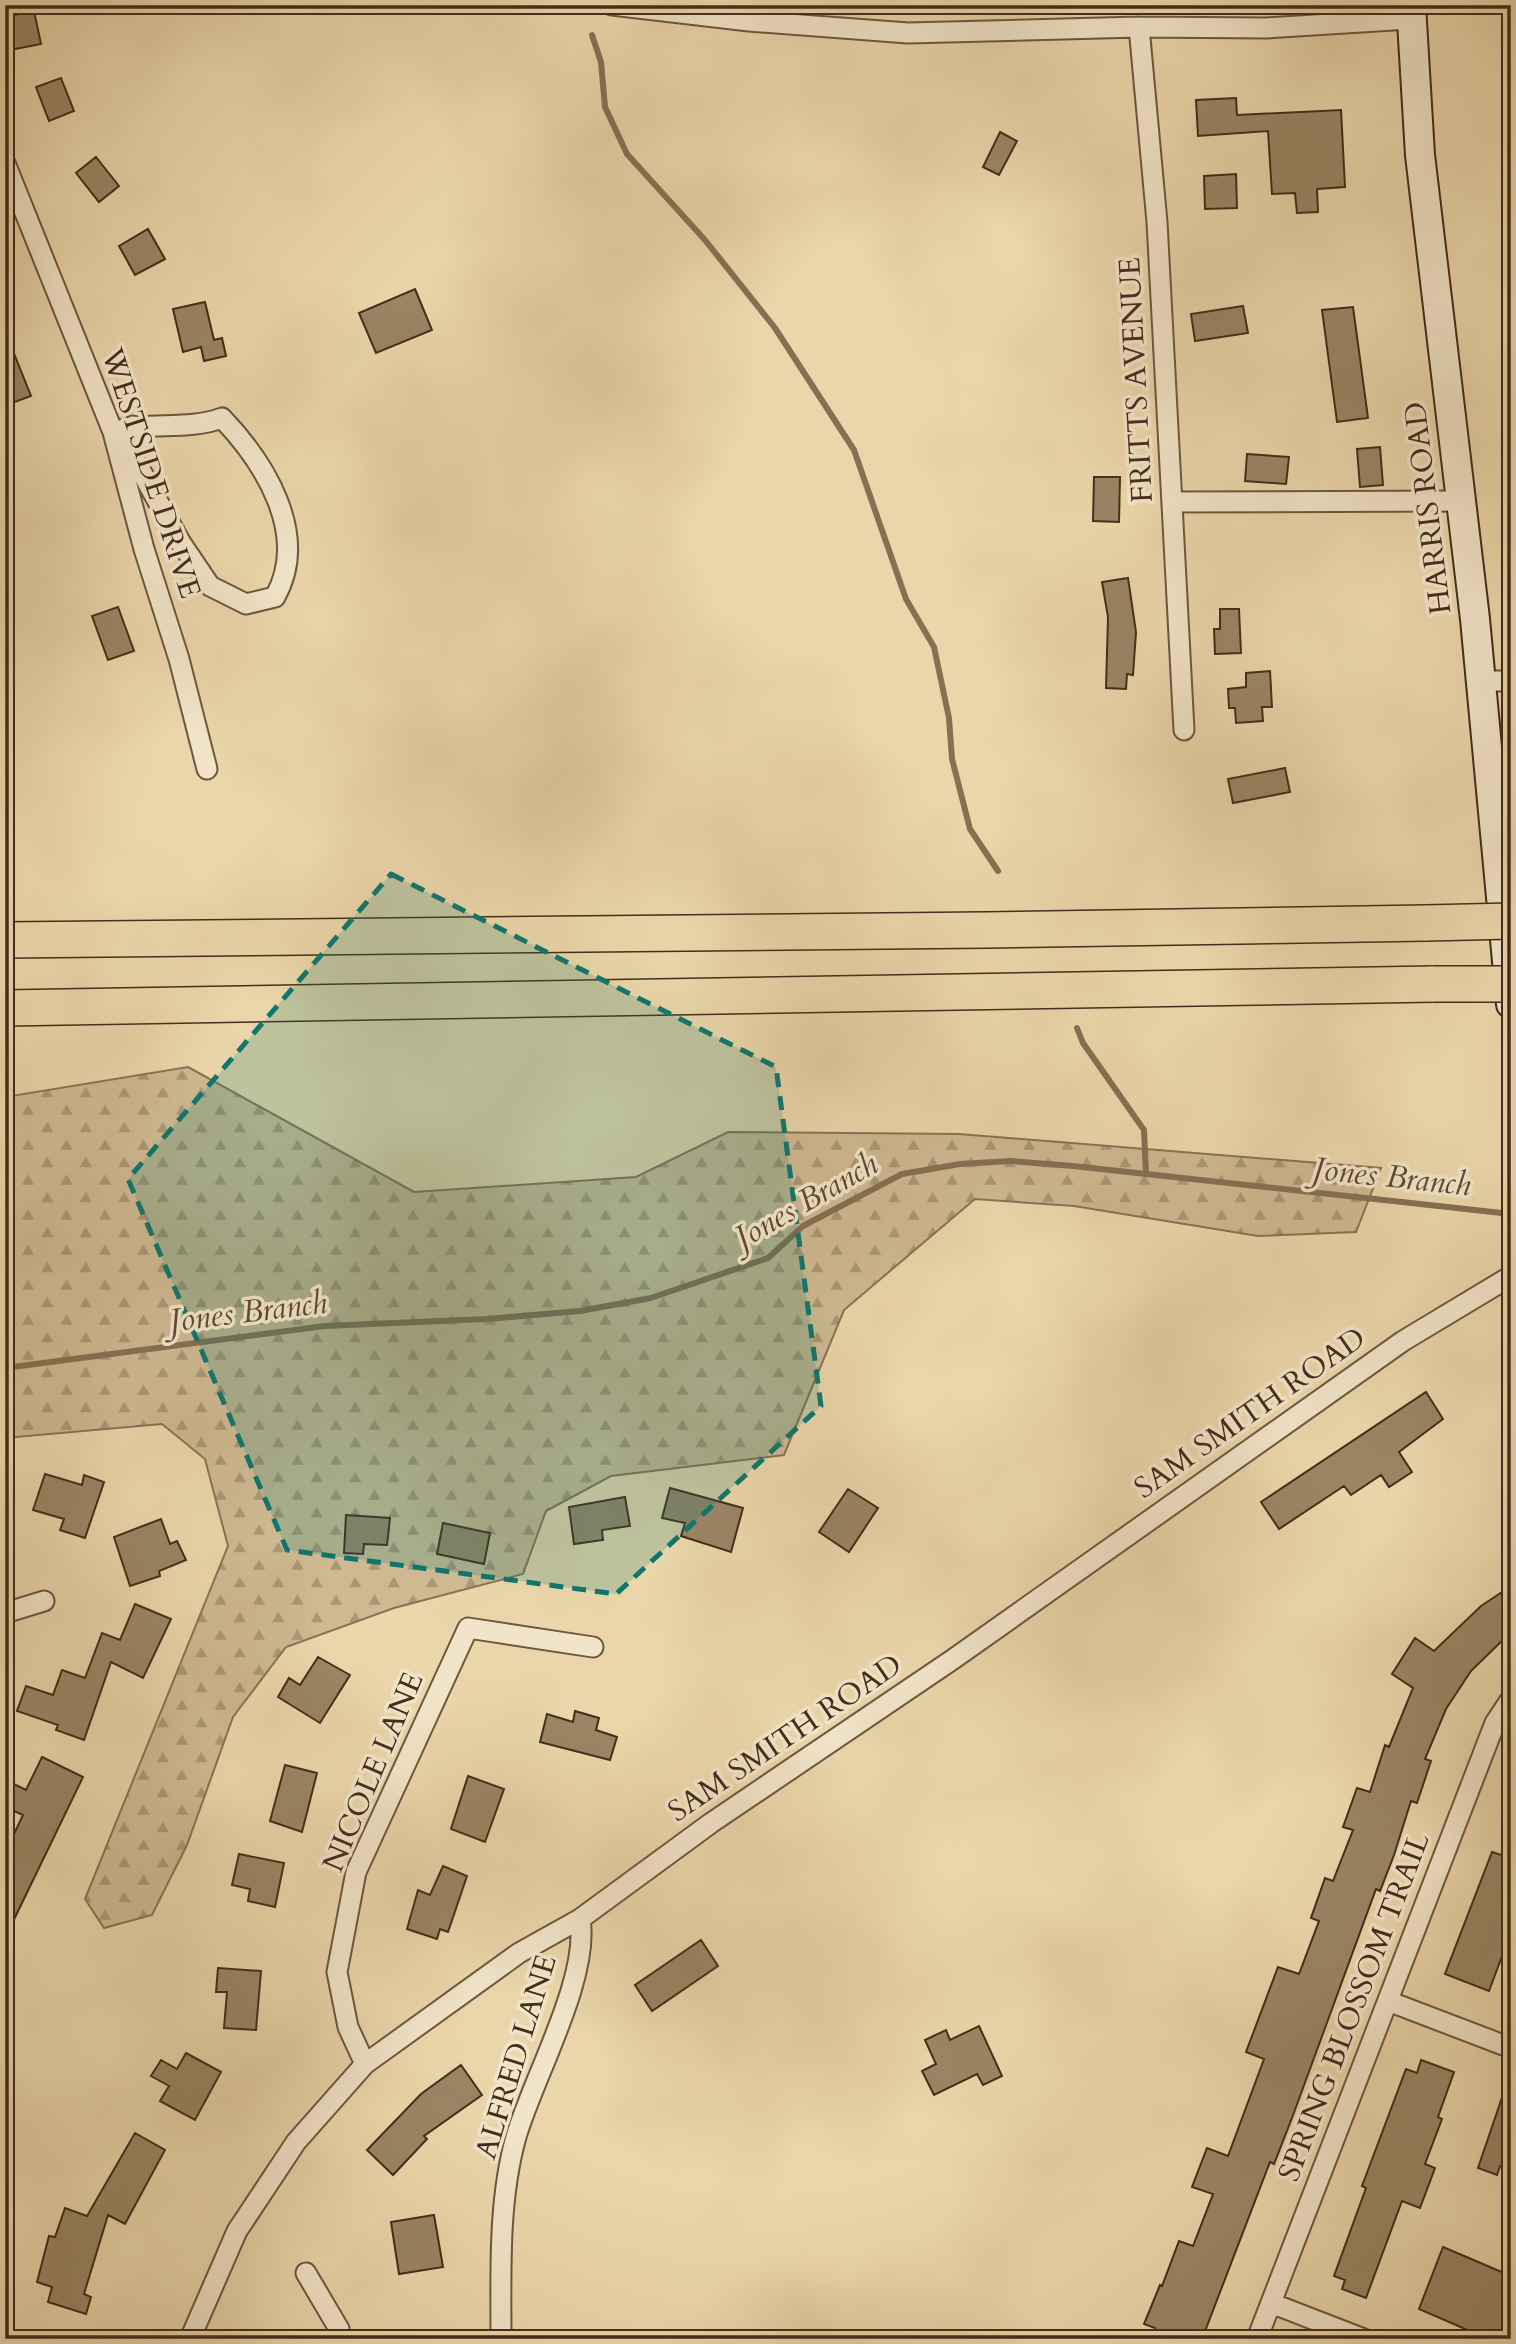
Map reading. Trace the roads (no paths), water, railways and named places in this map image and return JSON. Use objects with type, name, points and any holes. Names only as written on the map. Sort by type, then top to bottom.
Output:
[{"type":"highway","points":[[5,940],[972,930],[1511,921]]},
{"type":"highway","points":[[5,1008],[1511,984]]},
{"type":"street","points":[[612,5],[768,14],[908,33],[1139,27],[1266,28],[1410,12]]},
{"type":"street","name":"HARRIS ROAD","points":[[1410,12],[1419,147],[1480,681],[1511,1004]]},
{"type":"street","name":"FRITTS AVENUE","points":[[1139,27],[1157,222],[1184,730]]},
{"type":"street","name":"WESTSIDE DRIVE","points":[[5,163],[125,432],[144,549],[179,659],[207,769]]},
{"type":"street","points":[[222,418],[234,431],[260,464],[281,508],[288,546],[283,584],[275,597],[246,604],[210,586],[138,470],[127,446],[125,432],[206,424],[222,418]]},
{"type":"street","points":[[1173,502],[1458,501]]},
{"type":"street","points":[[1480,681],[1511,681]]},
{"type":"street","name":"SAM SMITH ROAD","points":[[190,2339],[237,2231],[296,2142],[365,2064],[519,1953],[580,1919],[710,1823],[952,1660],[1403,1341],[1511,1276]]},
{"type":"street","points":[[5,1613],[44,1601]]},
{"type":"street","name":"NICOLE LANE","points":[[365,2064],[348,2026],[337,1972],[356,1872],[468,1628],[593,1647]]},
{"type":"street","name":"SPRING BLOSSOM TRAIL","points":[[1257,2339],[1495,1723],[1511,1699]]},
{"type":"street","name":"ALFRED LANE","points":[[501,2339],[501,2240],[516,2139],[573,1982],[582,1932],[580,1919]]},
{"type":"street","points":[[1388,2001],[1511,2048]]},
{"type":"street","points":[[306,2273],[339,2329],[340,2339]]},
{"type":"street","points":[[1271,2303],[1364,2339]]},
{"type":"waterway","points":[[592,35],[601,62],[605,107],[627,154],[705,240],[775,328],[854,450],[906,599],[934,647],[949,718],[952,759],[970,829],[998,871]]},
{"type":"waterway","points":[[1077,1028],[1083,1043],[1144,1130],[1146,1173]]},
{"type":"waterway","name":"Jones Branch","points":[[5,1368],[325,1326],[486,1319],[580,1311],[651,1298],[768,1258],[803,1226],[902,1174],[960,1164],[1011,1161],[1073,1166],[1511,1214]]}]
